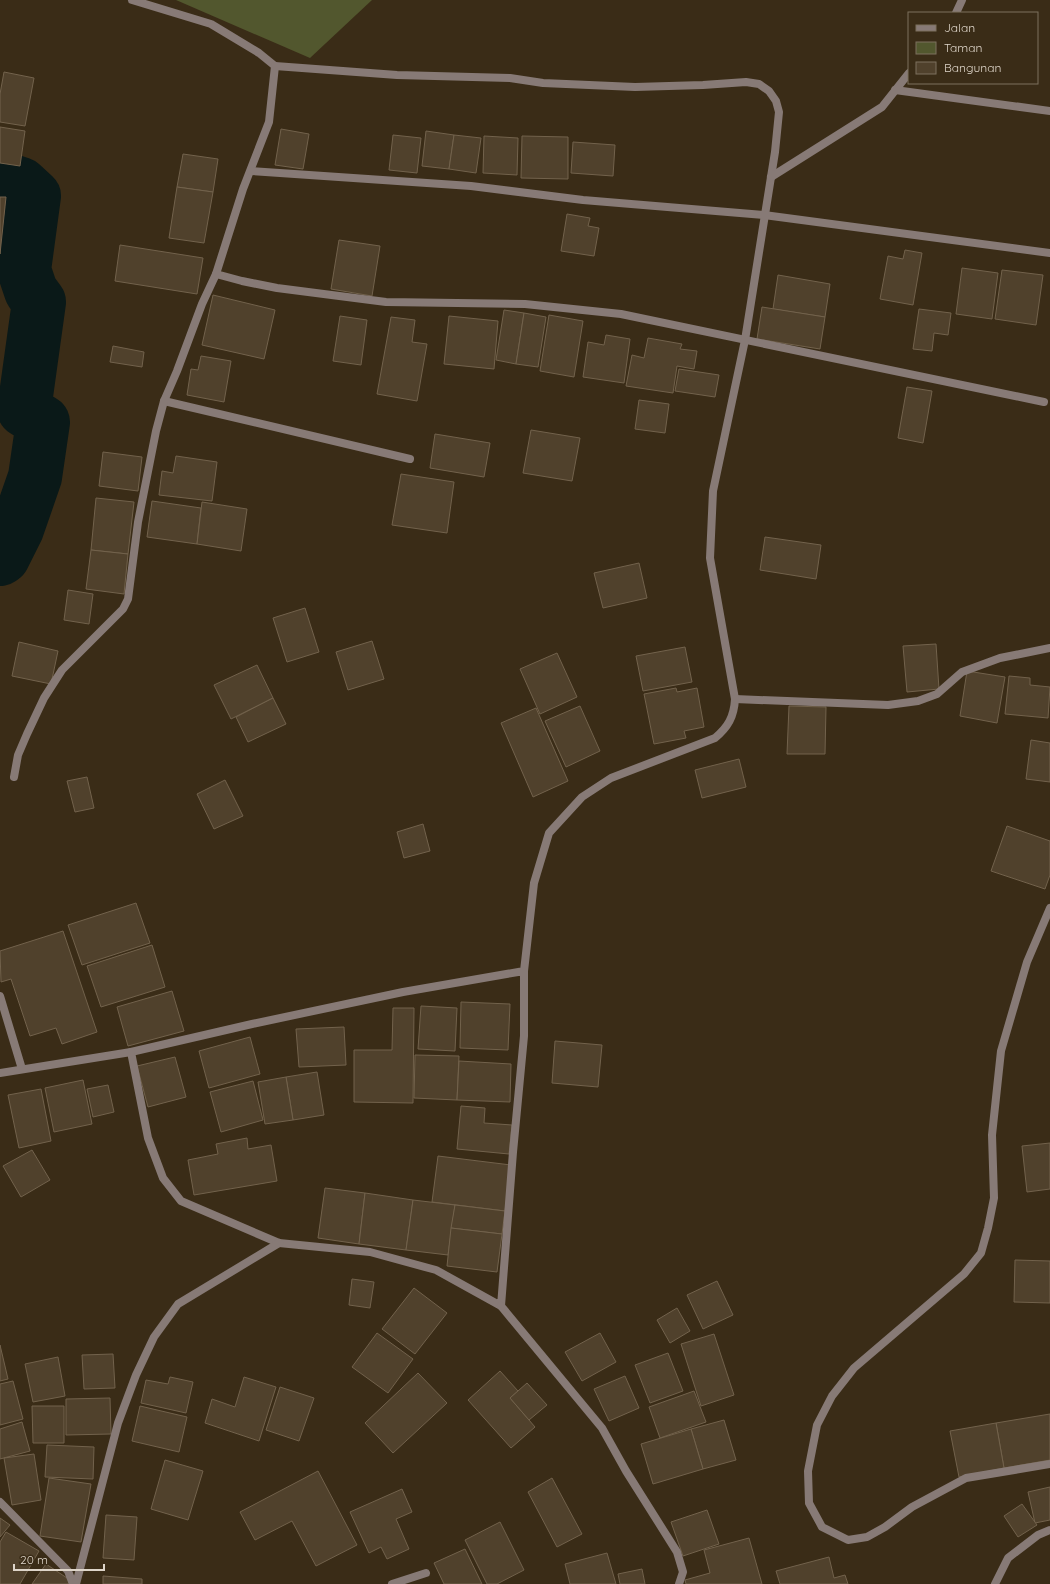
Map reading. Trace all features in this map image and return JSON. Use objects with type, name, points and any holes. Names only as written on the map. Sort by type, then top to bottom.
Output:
[{"type":"street","points":[[132,0],[211,24],[259,54],[275,66],[397,75],[510,78],[543,83],[635,87],[746,82],[759,84],[769,91],[776,101],[779,112],[771,177],[745,340],[713,491],[710,558],[735,699],[735,710],[725,730],[715,738],[612,778],[582,797],[549,833],[534,883],[524,971],[524,1036],[501,1306]]},
{"type":"street","points":[[956,12],[962,0]]},
{"type":"street","points":[[14,777],[18,755],[44,698],[62,670],[123,609],[128,599],[138,522],[156,431],[164,402],[202,304],[216,274],[243,189],[270,122],[275,66]]},
{"type":"street","points":[[771,177],[882,107],[908,74]]},
{"type":"street","points":[[895,90],[1050,112]]},
{"type":"street","points":[[251,171],[471,186],[583,200],[764,215],[1050,253]]},
{"type":"street","points":[[216,274],[277,288],[386,302],[525,304],[621,314],[1044,402]]},
{"type":"street","points":[[164,402],[410,459]]},
{"type":"street","points":[[735,699],[888,705],[918,701],[937,694],[962,672],[1000,658],[1050,648]]},
{"type":"street","points":[[1050,908],[1027,962],[1001,1051],[992,1135],[994,1198],[981,1253],[964,1274],[854,1368],[832,1396],[817,1425],[808,1471],[809,1503],[822,1527],[848,1540],[867,1537],[885,1527],[912,1507],[966,1478],[1050,1464]]},
{"type":"street","points":[[0,1073],[131,1052],[252,1024],[395,994],[524,971]]},
{"type":"street","points":[[0,996],[22,1069]]},
{"type":"street","points":[[131,1052],[148,1138],[163,1178],[181,1201],[279,1243],[370,1252],[405,1260],[436,1270],[501,1306],[602,1428],[626,1471],[677,1552],[682,1572],[679,1584]]},
{"type":"street","points":[[75,1584],[118,1423],[136,1375],[154,1337],[178,1304],[279,1243]]},
{"type":"street","points":[[0,1502],[68,1571],[75,1584]]},
{"type":"street","points":[[995,1584],[1008,1558],[1038,1535],[1050,1530]]},
{"type":"street","points":[[392,1584],[426,1573]]},
{"type":"green space","points":[[176,0],[372,0],[310,58]]},
{"type":"building","points":[[4,72],[34,78],[25,126],[0,122],[0,94]]},
{"type":"building","points":[[0,127],[25,131],[20,166],[0,163]]},
{"type":"building","points":[[281,129],[309,134],[303,169],[275,165]]},
{"type":"building","points":[[426,131],[454,135],[449,169],[422,166]]},
{"type":"building","points":[[393,135],[421,138],[417,173],[389,170]]},
{"type":"building","points":[[454,135],[481,138],[476,173],[449,169]]},
{"type":"building","points":[[484,136],[518,138],[517,175],[483,173]]},
{"type":"building","points":[[522,136],[568,137],[568,179],[521,178]]},
{"type":"building","points":[[573,142],[615,145],[613,176],[571,173]]},
{"type":"building","points":[[183,154],[218,159],[213,192],[177,187]]},
{"type":"building","points":[[177,187],[213,192],[204,243],[169,238]]},
{"type":"building","points":[[0,197],[6,197],[0,254]]},
{"type":"building","points":[[567,214],[590,218],[588,226],[599,228],[594,256],[561,251]]},
{"type":"building","points":[[339,240],[380,246],[372,296],[331,289]]},
{"type":"building","points":[[120,245],[203,258],[197,294],[115,281]]},
{"type":"building","points":[[905,250],[922,253],[913,305],[880,299],[888,256],[903,259]]},
{"type":"building","points":[[962,268],[998,273],[992,319],[956,314]]},
{"type":"building","points":[[1002,270],[1043,275],[1036,325],[995,319]]},
{"type":"building","points":[[778,275],[830,284],[825,317],[773,309]]},
{"type":"building","points":[[213,295],[275,310],[264,359],[202,345]]},
{"type":"building","points":[[762,307],[825,317],[820,349],[757,339]]},
{"type":"building","points":[[919,309],[951,313],[948,335],[934,333],[932,351],[913,349]]},
{"type":"building","points":[[504,310],[524,313],[516,364],[496,360]]},
{"type":"building","points":[[524,313],[546,317],[538,367],[516,364]]},
{"type":"building","points":[[549,315],[583,321],[574,377],[540,371]]},
{"type":"building","points":[[340,316],[367,320],[361,365],[333,361]]},
{"type":"building","points":[[449,316],[498,321],[494,369],[444,364]]},
{"type":"building","points":[[391,317],[415,320],[412,342],[427,344],[417,401],[377,394]]},
{"type":"building","points":[[606,335],[630,339],[624,383],[583,377],[588,342],[604,345]]},
{"type":"building","points":[[648,338],[682,344],[680,349],[697,351],[694,369],[677,366],[673,393],[626,386],[632,355],[644,358]]},
{"type":"building","points":[[113,346],[144,352],[142,367],[110,362]]},
{"type":"building","points":[[201,356],[231,361],[224,402],[187,395],[191,369],[198,370]]},
{"type":"building","points":[[679,369],[719,375],[715,397],[675,391]]},
{"type":"building","points":[[907,387],[932,391],[923,443],[898,438]]},
{"type":"building","points":[[639,400],[669,404],[665,433],[635,429]]},
{"type":"building","points":[[531,430],[580,438],[572,481],[523,473]]},
{"type":"building","points":[[435,434],[490,443],[484,477],[430,468]]},
{"type":"building","points":[[103,452],[142,457],[138,491],[99,486]]},
{"type":"building","points":[[176,456],[217,462],[212,501],[159,495],[162,471],[173,473]]},
{"type":"building","points":[[401,474],[454,482],[447,533],[392,525]]},
{"type":"building","points":[[96,498],[134,502],[128,554],[91,550]]},
{"type":"building","points":[[152,501],[201,508],[197,544],[147,537]]},
{"type":"building","points":[[202,502],[247,509],[241,551],[197,544]]},
{"type":"building","points":[[765,537],[821,545],[816,579],[760,570]]},
{"type":"building","points":[[91,550],[128,554],[124,594],[86,589]]},
{"type":"building","points":[[639,563],[647,598],[603,608],[594,573]]},
{"type":"building","points":[[68,590],[93,594],[89,624],[64,620]]},
{"type":"building","points":[[305,608],[319,652],[287,662],[273,618]]},
{"type":"building","points":[[372,641],[384,679],[348,690],[336,652]]},
{"type":"building","points":[[19,642],[58,651],[51,684],[12,676]]},
{"type":"building","points":[[936,644],[939,689],[907,692],[903,646]]},
{"type":"building","points":[[685,647],[692,682],[643,691],[636,656]]},
{"type":"building","points":[[557,653],[577,697],[540,714],[520,669]]},
{"type":"building","points":[[257,665],[273,698],[231,719],[214,685]]},
{"type":"building","points":[[967,671],[1005,677],[997,723],[960,716]]},
{"type":"building","points":[[1009,676],[1030,678],[1030,685],[1050,687],[1048,718],[1005,714]]},
{"type":"building","points":[[676,688],[677,692],[697,688],[704,727],[684,731],[686,738],[654,744],[644,694]]},
{"type":"building","points":[[273,698],[286,724],[248,742],[236,717]]},
{"type":"building","points":[[580,706],[600,751],[566,767],[545,721]]},
{"type":"building","points":[[789,706],[826,707],[825,754],[787,754]]},
{"type":"building","points":[[536,708],[568,781],[533,797],[501,723]]},
{"type":"building","points":[[1031,740],[1050,743],[1050,782],[1026,779]]},
{"type":"building","points":[[739,759],[746,787],[702,798],[695,770]]},
{"type":"building","points":[[87,777],[94,808],[75,812],[67,781]]},
{"type":"building","points":[[225,780],[243,816],[214,829],[197,794]]},
{"type":"building","points":[[423,824],[430,851],[404,858],[397,832]]},
{"type":"building","points":[[1007,826],[1050,841],[1050,875],[1045,889],[991,871]]},
{"type":"building","points":[[136,903],[150,943],[82,965],[68,925]]},
{"type":"building","points":[[63,931],[97,1032],[62,1044],[56,1028],[30,1036],[11,979],[1,982],[0,951]]},
{"type":"building","points":[[152,945],[165,987],[101,1007],[87,966]]},
{"type":"building","points":[[172,991],[184,1031],[128,1046],[117,1007]]},
{"type":"building","points":[[461,1002],[510,1004],[508,1050],[460,1048]]},
{"type":"building","points":[[421,1006],[457,1008],[455,1051],[418,1049]]},
{"type":"building","points":[[393,1008],[414,1008],[413,1103],[354,1102],[354,1050],[392,1050]]},
{"type":"building","points":[[344,1027],[346,1065],[299,1067],[296,1029]]},
{"type":"building","points":[[250,1037],[260,1074],[209,1088],[199,1051]]},
{"type":"building","points":[[555,1041],[602,1045],[598,1087],[552,1083]]},
{"type":"building","points":[[415,1055],[459,1056],[457,1100],[414,1098]]},
{"type":"building","points":[[175,1057],[186,1097],[148,1107],[137,1066]]},
{"type":"building","points":[[459,1061],[511,1064],[510,1102],[457,1100]]},
{"type":"building","points":[[317,1072],[324,1115],[293,1120],[286,1077]]},
{"type":"building","points":[[286,1077],[293,1120],[265,1124],[258,1082]]},
{"type":"building","points":[[83,1080],[92,1124],[54,1132],[45,1088]]},
{"type":"building","points":[[253,1081],[263,1120],[221,1132],[210,1092]]},
{"type":"building","points":[[108,1085],[114,1112],[93,1117],[87,1089]]},
{"type":"building","points":[[41,1089],[51,1141],[19,1148],[8,1095]]},
{"type":"building","points":[[461,1106],[485,1108],[484,1123],[512,1125],[509,1154],[457,1149]]},
{"type":"building","points":[[247,1138],[248,1149],[271,1145],[277,1181],[194,1195],[188,1160],[218,1154],[216,1144]]},
{"type":"building","points":[[1050,1143],[1050,1189],[1027,1192],[1022,1146]]},
{"type":"building","points":[[32,1150],[50,1180],[21,1197],[3,1166]]},
{"type":"building","points":[[438,1156],[511,1165],[505,1211],[432,1202]]},
{"type":"building","points":[[325,1188],[365,1193],[359,1244],[318,1238]]},
{"type":"building","points":[[365,1193],[413,1200],[406,1250],[359,1244]]},
{"type":"building","points":[[413,1200],[455,1205],[448,1255],[406,1250]]},
{"type":"building","points":[[455,1205],[505,1211],[502,1234],[451,1228]]},
{"type":"building","points":[[451,1228],[502,1234],[497,1272],[447,1266]]},
{"type":"building","points":[[1015,1260],[1050,1261],[1050,1303],[1014,1302]]},
{"type":"building","points":[[352,1279],[374,1282],[370,1308],[349,1305]]},
{"type":"building","points":[[717,1281],[733,1315],[703,1329],[687,1295]]},
{"type":"building","points":[[414,1288],[447,1313],[415,1354],[382,1329]]},
{"type":"building","points":[[677,1308],[690,1331],[670,1343],[657,1320]]},
{"type":"building","points":[[377,1333],[413,1359],[388,1393],[352,1367]]},
{"type":"building","points":[[600,1333],[616,1362],[582,1381],[565,1352]]},
{"type":"building","points":[[714,1334],[734,1395],[701,1406],[681,1344]]},
{"type":"building","points":[[0,1345],[8,1379],[0,1381]]},
{"type":"building","points":[[668,1353],[683,1391],[650,1403],[635,1365]]},
{"type":"building","points":[[113,1354],[115,1388],[84,1389],[82,1355]]},
{"type":"building","points":[[58,1357],[65,1396],[33,1402],[25,1364]]},
{"type":"building","points":[[500,1371],[518,1391],[510,1398],[535,1427],[511,1448],[468,1400]]},
{"type":"building","points":[[418,1373],[447,1403],[393,1453],[365,1423]]},
{"type":"building","points":[[625,1376],[639,1408],[609,1421],[594,1389]]},
{"type":"building","points":[[170,1377],[193,1382],[186,1413],[141,1403],[146,1380],[168,1384]]},
{"type":"building","points":[[244,1377],[276,1387],[259,1441],[205,1423],[212,1399],[235,1407]]},
{"type":"building","points":[[13,1381],[23,1419],[0,1425],[0,1384]]},
{"type":"building","points":[[527,1383],[547,1405],[529,1420],[510,1398]]},
{"type":"building","points":[[280,1387],[314,1398],[299,1441],[266,1430]]},
{"type":"building","points":[[694,1391],[706,1422],[660,1438],[649,1407]]},
{"type":"building","points":[[110,1398],[111,1434],[66,1435],[66,1399]]},
{"type":"building","points":[[32,1406],[64,1406],[64,1443],[33,1443]]},
{"type":"building","points":[[140,1406],[187,1417],[179,1452],[132,1441]]},
{"type":"building","points":[[1050,1414],[1050,1460],[1004,1468],[996,1423]]},
{"type":"building","points":[[724,1420],[736,1460],[703,1469],[691,1429]]},
{"type":"building","points":[[22,1422],[30,1451],[0,1459],[0,1429]]},
{"type":"building","points":[[996,1423],[1004,1468],[959,1477],[950,1431]]},
{"type":"building","points":[[691,1429],[703,1469],[653,1484],[641,1444]]},
{"type":"building","points":[[47,1445],[94,1447],[93,1479],[45,1477]]},
{"type":"building","points":[[34,1454],[41,1500],[12,1505],[4,1458]]},
{"type":"building","points":[[165,1460],[203,1471],[188,1520],[151,1509]]},
{"type":"building","points":[[318,1471],[357,1545],[316,1566],[292,1521],[255,1540],[240,1512]]},
{"type":"building","points":[[49,1478],[91,1484],[81,1542],[40,1536]]},
{"type":"building","points":[[552,1478],[582,1534],[557,1547],[528,1492]]},
{"type":"building","points":[[1050,1487],[1050,1520],[1035,1523],[1028,1492]]},
{"type":"building","points":[[402,1489],[412,1512],[396,1519],[409,1549],[387,1559],[381,1547],[369,1553],[350,1512]]},
{"type":"building","points":[[1022,1504],[1037,1525],[1018,1537],[1004,1516]]},
{"type":"building","points":[[707,1510],[719,1544],[683,1556],[671,1522]]},
{"type":"building","points":[[106,1515],[137,1517],[134,1560],[103,1558]]},
{"type":"building","points":[[0,1518],[10,1525],[0,1537]]},
{"type":"building","points":[[500,1522],[524,1570],[497,1584],[487,1584],[465,1540]]},
{"type":"building","points":[[6,1532],[39,1551],[20,1584],[0,1584],[0,1542]]},
{"type":"building","points":[[749,1538],[762,1584],[686,1584],[685,1580],[710,1573],[704,1550]]},
{"type":"building","points":[[465,1549],[482,1584],[444,1584],[434,1563]]},
{"type":"building","points":[[607,1553],[616,1584],[570,1584],[565,1564]]},
{"type":"building","points":[[829,1557],[834,1578],[845,1575],[848,1584],[780,1584],[776,1571]]},
{"type":"building","points":[[46,1564],[70,1580],[68,1584],[32,1584]]},
{"type":"building","points":[[642,1569],[645,1584],[620,1584],[618,1574]]},
{"type":"building","points":[[103,1576],[142,1579],[142,1584],[103,1584]]},
{"type":"waterway","points":[[0,177],[21,184],[34,196],[24,270],[31,291],[39,302],[24,410],[43,422],[35,477],[17,529],[3,557],[0,559]]}]
